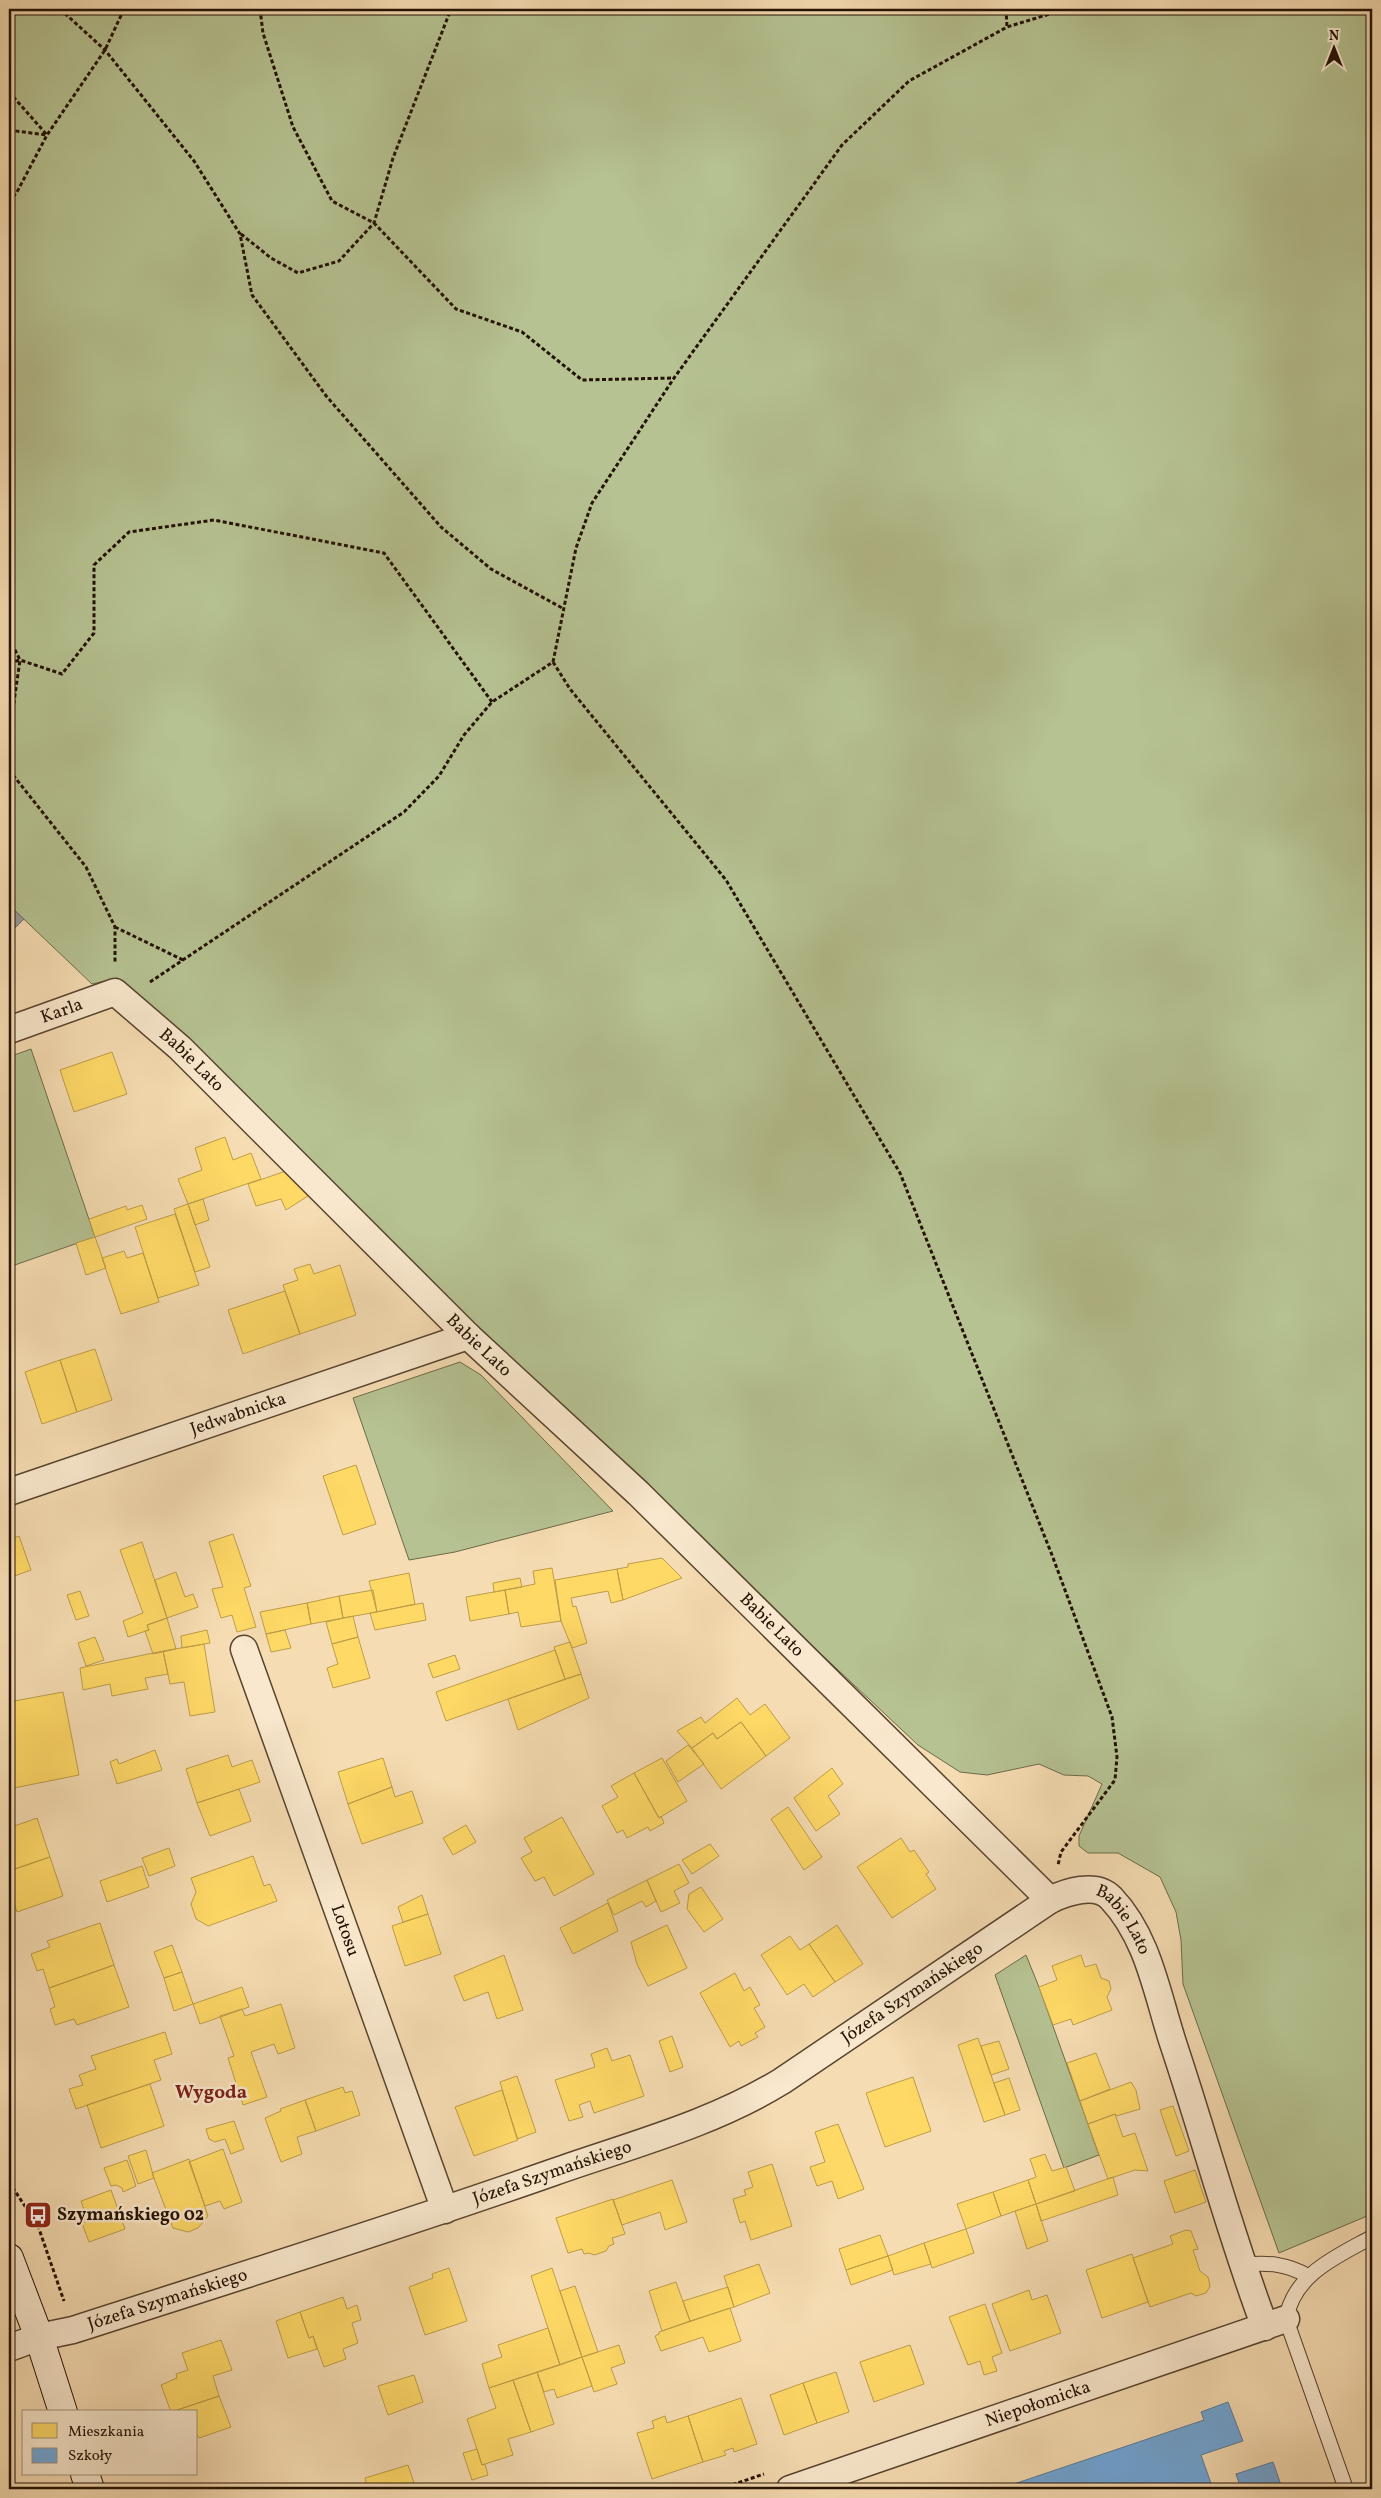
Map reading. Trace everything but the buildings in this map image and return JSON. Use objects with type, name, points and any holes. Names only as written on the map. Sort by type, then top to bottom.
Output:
[{"type":"street","name":"Babie Lato","points":[[115,992],[180,1048],[468,1336],[638,1492],[1050,1900],[1066,1893],[1100,1891],[1110,1897],[1133,1927],[1148,1959],[1196,2109],[1220,2196],[1252,2291],[1276,2323]]},
{"type":"street","name":"Karla","points":[[9,1030],[115,992]]},
{"type":"street","name":"Jedwabnicka","points":[[9,1492],[468,1336]]},
{"type":"street","name":"Lotosu","points":[[244,1649],[445,2210]]},
{"type":"street","name":"Józefa Szymańskiego","points":[[9,2348],[39,2337],[73,2330],[445,2210],[693,2124],[746,2103],[782,2081],[1050,1900]]},
{"type":"street","points":[[9,2258],[39,2337],[62,2410]]},
{"type":"street","name":"Niepołomicka","points":[[790,2489],[1276,2323]]},
{"type":"street","points":[[86,2476],[90,2489]]},
{"type":"lane","points":[[1346,2489],[1276,2323],[1301,2283],[1308,2276],[1329,2260],[1372,2237]]},
{"type":"lane","points":[[1243,2265],[1259,2263],[1282,2264],[1308,2276]]},
{"type":"path","points":[[60,9],[105,50],[194,161],[240,234],[271,258],[298,273],[339,261],[374,223],[393,158],[451,9]]},
{"type":"path","points":[[9,202],[17,192],[47,135],[105,50],[124,9]]},
{"type":"path","points":[[260,9],[263,33],[292,127],[332,200],[374,223],[456,309],[522,332],[582,380],[674,378]]},
{"type":"path","points":[[1006,9],[1007,27]]},
{"type":"path","points":[[1050,9],[1055,12]]},
{"type":"path","points":[[1050,1900],[1061,1852],[1115,1780],[1117,1757],[1112,1717],[1052,1555],[903,1182],[726,880],[570,689],[553,662],[576,548],[592,503],[674,378],[842,145],[909,81],[1007,27],[1066,9]]},
{"type":"path","points":[[9,92],[47,135]]},
{"type":"path","points":[[9,130],[47,135]]},
{"type":"path","points":[[240,234],[252,294],[327,397],[441,527],[491,569],[564,609]]},
{"type":"path","points":[[9,662],[20,660],[62,674],[94,633],[94,565],[129,532],[214,520],[384,553],[492,702]]},
{"type":"path","points":[[9,638],[20,660],[9,737]]},
{"type":"path","points":[[9,770],[86,867],[115,927],[115,992],[142,986],[164,974],[404,812],[439,776],[464,735],[492,702],[553,662]]},
{"type":"path","points":[[115,927],[183,960]]},
{"type":"path","points":[[9,2182],[38,2226],[68,2310]]},
{"type":"green space","points":[[9,9],[1372,9],[1372,2214],[1279,2253],[1183,1984],[1181,1940],[1176,1912],[1160,1877],[1118,1853],[1088,1853],[1079,1846],[1079,1836],[1102,1784],[1088,1776],[1064,1775],[1039,1764],[987,1775],[960,1772],[918,1745],[477,1331],[118,978],[92,984],[9,905]]},
{"type":"green space","points":[[31,1049],[95,1237],[9,1267],[9,1057]]},
{"type":"green space","points":[[460,1362],[481,1375],[613,1511],[455,1552],[409,1560],[353,1398]]},
{"type":"green space","points":[[1026,1955],[1099,2155],[1064,2168],[995,1975]]},
{"type":"place","name":"Szymańskiego 02","points":[[38,2215]]},
{"type":"district","name":"Wygoda","points":[[211,2093]]}]
